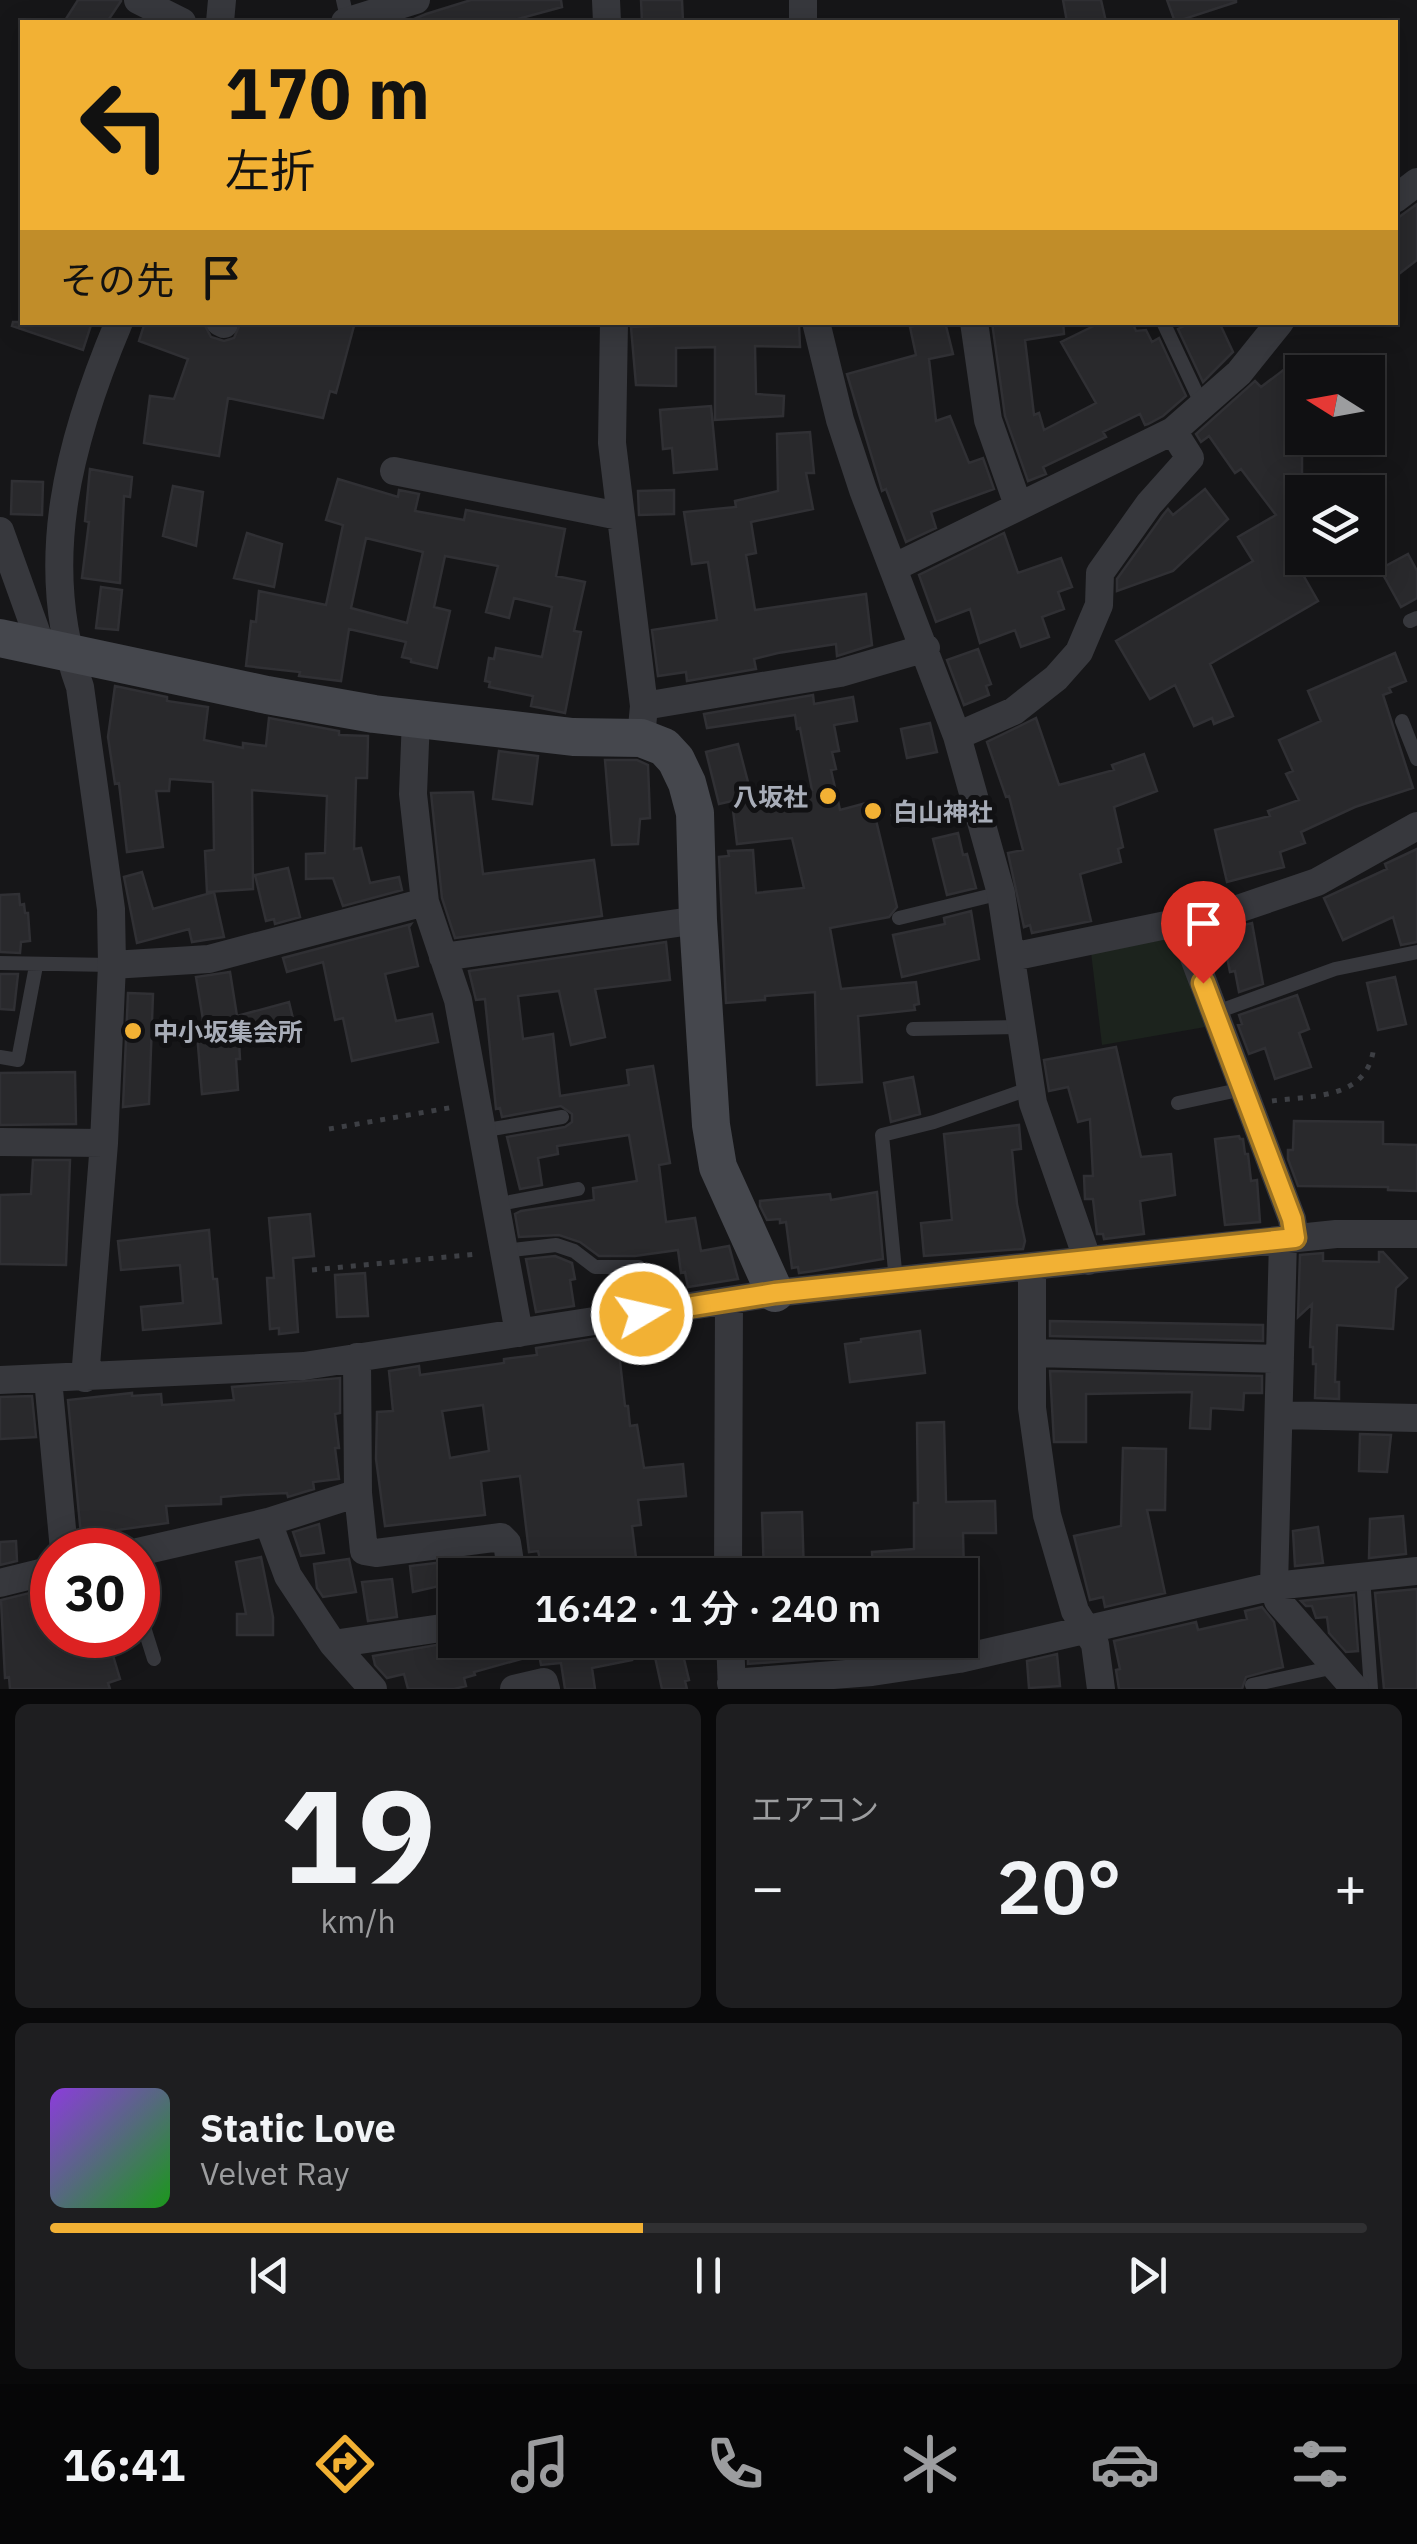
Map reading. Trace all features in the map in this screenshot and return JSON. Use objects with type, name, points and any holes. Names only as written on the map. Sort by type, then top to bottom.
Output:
[{"type":"street","points":[[138,0],[178,20]]},
{"type":"street","points":[[352,20],[416,0]]},
{"type":"street","points":[[55,651],[64,490],[91,388],[118,325]]},
{"type":"street","points":[[614,325],[612,443],[642,722],[676,760],[696,813],[698,920],[711,1125],[718,1167],[775,1293]]},
{"type":"street","points":[[817,325],[840,420],[863,490],[926,648],[974,794],[1001,893],[1033,1103],[1088,1261]]},
{"type":"street","points":[[974,325],[988,420],[1018,505]]},
{"type":"street","points":[[894,567],[1173,431],[1239,373],[1278,325]]},
{"type":"street","points":[[957,736],[1014,711],[1056,678],[1079,652],[1099,606],[1100,573],[1149,504],[1190,458],[1173,431]]},
{"type":"street","points":[[394,471],[618,516]]},
{"type":"street","points":[[0,532],[55,651],[80,687],[111,909],[104,1143],[85,1378]]},
{"type":"street","points":[[0,638],[267,695],[573,737],[840,673],[926,648]]},
{"type":"street","points":[[416,718],[413,794],[425,902],[458,1000],[519,1333]]},
{"type":"street","points":[[1012,956],[1229,912],[1316,882],[1417,826]]},
{"type":"street","points":[[112,965],[209,959],[425,902]]},
{"type":"street","points":[[443,957],[698,920]]},
{"type":"street","points":[[1182,923],[1292,1219],[1280,1359],[1274,1586],[1278,1601],[1355,1689]]},
{"type":"street","points":[[0,1142],[104,1143]]},
{"type":"street","points":[[0,1380],[304,1366],[775,1293],[1336,1234],[1417,1234]]},
{"type":"street","points":[[1032,1268],[1032,1408],[1048,1514],[1075,1611],[1094,1644],[1101,1689]]},
{"type":"street","points":[[728,1558],[729,1300]]},
{"type":"street","points":[[1032,1354],[1280,1359]]},
{"type":"street","points":[[357,1358],[358,1493],[364,1551],[376,1553],[501,1537],[509,1558]]},
{"type":"street","points":[[48,1379],[62,1528]]},
{"type":"street","points":[[1279,1415],[1417,1418]]},
{"type":"street","points":[[160,1547],[268,1522],[358,1493]]},
{"type":"street","points":[[268,1522],[288,1576],[334,1644],[373,1689]]},
{"type":"street","points":[[730,1658],[731,1686],[872,1672],[959,1659],[1274,1586],[1417,1570]]},
{"type":"street","points":[[0,1584],[30,1576]]},
{"type":"street","points":[[334,1644],[438,1629]]},
{"type":"street","points":[[514,1689],[544,1682],[546,1689]]},
{"type":"lane","points":[[1164,325],[1204,407]]},
{"type":"lane","points":[[1402,720],[1417,759]]},
{"type":"lane","points":[[899,918],[1001,893]]},
{"type":"lane","points":[[1214,1013],[1335,969],[1417,952]]},
{"type":"lane","points":[[0,964],[112,965]]},
{"type":"lane","points":[[0,1057],[18,1060],[36,966]]},
{"type":"lane","points":[[913,1028],[1022,1027]]},
{"type":"lane","points":[[896,1283],[882,1134],[934,1122],[1031,1088]]},
{"type":"lane","points":[[1178,1103],[1246,1096]]},
{"type":"lane","points":[[478,1118],[562,1117]]},
{"type":"lane","points":[[494,1205],[578,1189]]},
{"type":"lane","points":[[503,1251],[556,1245],[574,1251],[595,1267],[639,1267],[642,1314]]},
{"type":"lane","points":[[1363,1576],[1371,1689]]},
{"type":"lane","points":[[872,1658],[872,1672]]},
{"type":"lane","points":[[1252,1685],[1336,1668]]},
{"type":"path","points":[[891,817],[974,794]]},
{"type":"path","points":[[1246,1096],[1342,1091],[1362,1080],[1372,1062],[1374,1046]]},
{"type":"path","points":[[329,1130],[478,1118]]},
{"type":"path","points":[[312,1270],[503,1251]]},
{"type":"shaded area","points":[[1180,935],[1211,1026],[1102,1045],[1091,952]]},
{"type":"building","points":[[78,0],[121,0],[108,20],[65,20]]},
{"type":"building","points":[[471,0],[561,0],[562,7],[514,20],[414,20]]},
{"type":"building","points":[[641,0],[682,0],[683,20],[642,20]]},
{"type":"building","points":[[1063,0],[1101,0],[1106,20],[1067,20]]},
{"type":"building","points":[[1167,0],[1236,0],[1181,20],[1174,20]]},
{"type":"building","points":[[1417,204],[1417,260],[1398,275],[1398,218]]},
{"type":"building","points":[[13,322],[91,325],[83,350],[12,326]]},
{"type":"building","points":[[144,325],[205,325],[211,337],[224,341],[234,338],[240,325],[354,325],[336,393],[330,391],[323,418],[228,398],[219,456],[144,443],[150,396],[174,399],[188,359],[139,341]]},
{"type":"building","points":[[799,325],[800,347],[755,346],[756,394],[784,396],[783,416],[715,420],[715,347],[676,348],[676,386],[636,385],[631,327]]},
{"type":"building","points":[[946,325],[953,354],[929,359],[936,421],[950,416],[969,463],[983,458],[994,489],[931,512],[936,528],[906,542],[886,489],[882,491],[847,374],[916,355],[910,327]]},
{"type":"building","points":[[992,325],[1063,325],[1064,334],[1025,340],[1034,415],[1039,413],[1044,430],[1096,403],[1061,342],[1096,325],[1133,325],[1136,331],[1146,330],[1152,342],[1159,338],[1186,396],[1148,424],[1140,414],[1103,432],[1106,437],[1043,467],[1046,474],[1028,481],[1005,416]]},
{"type":"building","points":[[1186,325],[1220,325],[1233,352],[1203,382],[1178,329]]},
{"type":"building","points":[[1285,369],[1285,455],[1302,455],[1302,475],[1285,475],[1285,575],[1303,575],[1318,601],[1210,664],[1233,716],[1214,724],[1212,718],[1194,726],[1175,685],[1150,699],[1116,641],[1253,561],[1238,537],[1276,515],[1241,469],[1235,473],[1209,436],[1201,442],[1196,434],[1255,381],[1261,387]]},
{"type":"building","points":[[711,406],[717,469],[674,473],[672,448],[663,449],[660,410]]},
{"type":"building","points":[[810,432],[814,473],[806,473],[813,509],[751,522],[756,553],[746,555],[755,610],[866,594],[872,645],[837,656],[836,644],[778,653],[754,659],[756,669],[687,681],[686,672],[658,676],[652,630],[717,620],[708,562],[692,564],[684,512],[736,507],[735,501],[778,491],[777,434]]},
{"type":"building","points":[[90,469],[132,477],[130,497],[124,496],[120,583],[82,578]]},
{"type":"building","points":[[338,479],[398,497],[399,490],[419,494],[415,511],[464,520],[466,510],[565,529],[556,576],[585,582],[574,631],[581,632],[565,713],[531,706],[533,696],[489,687],[490,682],[485,681],[489,658],[494,659],[496,648],[542,657],[552,607],[514,598],[509,618],[486,612],[498,566],[445,556],[434,607],[450,611],[437,668],[402,657],[406,642],[349,629],[341,681],[246,666],[259,591],[326,605],[343,525],[326,520]],"holes":[[[366,538],[423,552],[407,623],[351,608]]]},
{"type":"building","points":[[12,481],[43,482],[42,515],[11,514]]},
{"type":"building","points":[[173,486],[203,492],[196,546],[163,536]]},
{"type":"building","points":[[1205,489],[1228,519],[1173,571],[1117,591],[1117,579],[1168,509],[1173,515]]},
{"type":"building","points":[[674,490],[674,514],[639,515],[638,491]]},
{"type":"building","points":[[247,533],[282,544],[274,587],[234,578]]},
{"type":"building","points":[[1004,533],[1018,573],[1061,558],[1072,587],[1058,592],[1064,609],[1042,617],[1049,637],[1021,647],[1015,630],[980,643],[970,609],[936,622],[919,575]]},
{"type":"building","points":[[1408,554],[1417,571],[1417,598],[1401,607],[1383,575],[1385,566]]},
{"type":"building","points":[[101,587],[122,590],[118,630],[96,628]]},
{"type":"building","points":[[978,649],[991,684],[986,686],[989,695],[964,705],[947,660]]},
{"type":"building","points":[[1395,653],[1406,681],[1383,695],[1413,788],[1355,807],[1301,832],[1305,843],[1280,852],[1284,867],[1227,882],[1215,830],[1270,816],[1268,811],[1299,800],[1286,774],[1293,771],[1279,740],[1321,721],[1308,691]]},
{"type":"building","points":[[115,686],[167,697],[167,701],[208,707],[204,740],[243,748],[243,743],[266,746],[269,718],[339,731],[339,735],[368,736],[367,778],[356,778],[354,849],[361,848],[370,883],[399,877],[402,890],[343,906],[333,878],[306,879],[306,854],[325,853],[327,796],[252,790],[253,889],[207,892],[205,851],[214,850],[213,782],[170,779],[169,791],[156,791],[163,847],[127,852],[119,783],[115,784],[108,737]]},
{"type":"building","points":[[813,695],[814,704],[853,697],[857,721],[834,725],[839,751],[832,752],[836,769],[831,770],[840,810],[870,802],[897,907],[889,917],[830,928],[841,989],[916,982],[919,1004],[914,1005],[915,1010],[858,1016],[862,1082],[817,1085],[815,992],[726,1003],[719,857],[729,856],[728,851],[753,850],[756,893],[804,888],[792,838],[737,844],[732,801],[719,804],[706,752],[738,744],[753,801],[812,790],[795,715],[707,728],[704,714]]},
{"type":"building","points":[[1036,718],[1059,785],[1114,770],[1112,765],[1144,754],[1157,791],[1114,807],[1123,847],[1118,849],[1121,862],[1080,874],[1091,921],[1032,933],[1030,925],[1024,927],[1008,853],[1023,850],[1009,796],[1006,797],[987,742]]},
{"type":"building","points":[[930,723],[937,752],[907,758],[901,729]]},
{"type":"building","points":[[499,751],[538,756],[532,804],[493,799]]},
{"type":"building","points":[[605,760],[637,760],[648,765],[650,818],[640,819],[638,844],[612,845]]},
{"type":"building","points":[[473,792],[483,874],[594,860],[602,916],[455,938],[442,898],[431,793]]},
{"type":"building","points":[[958,833],[976,888],[947,895],[933,839]]},
{"type":"building","points":[[1417,849],[1417,942],[1401,945],[1393,917],[1343,940],[1324,898],[1387,869],[1385,864]]},
{"type":"building","points":[[288,868],[300,917],[275,924],[274,919],[266,921],[255,875]]},
{"type":"building","points":[[142,872],[153,909],[214,892],[224,937],[192,942],[189,929],[137,943],[124,877]]},
{"type":"building","points":[[19,894],[20,905],[24,904],[28,913],[30,941],[21,942],[20,953],[0,952],[0,895]]},
{"type":"building","points":[[971,911],[979,959],[902,977],[893,935],[945,924],[944,918]]},
{"type":"building","points":[[1252,923],[1263,984],[1239,992],[1226,952],[1212,955],[1204,935]]},
{"type":"building","points":[[411,924],[418,966],[385,974],[396,1021],[432,1014],[438,1042],[352,1061],[343,1018],[335,1020],[323,962],[287,972],[283,958]]},
{"type":"building","points":[[666,942],[670,980],[595,989],[605,1037],[571,1045],[559,991],[518,996],[523,1039],[553,1034],[560,1096],[629,1085],[627,1070],[653,1066],[670,1163],[659,1165],[666,1222],[695,1218],[701,1251],[729,1246],[738,1279],[688,1287],[685,1272],[681,1273],[678,1250],[599,1256],[580,1242],[559,1235],[519,1237],[515,1214],[521,1211],[594,1200],[593,1188],[637,1181],[629,1135],[557,1146],[558,1154],[538,1158],[542,1185],[520,1189],[507,1137],[565,1127],[572,1122],[572,1114],[561,1106],[502,1117],[500,1108],[496,1109],[485,999],[476,1000],[469,971]]},
{"type":"building","points":[[230,972],[237,1016],[289,1002],[295,1027],[239,1041],[238,1090],[202,1094],[197,1033],[205,1032],[196,977]]},
{"type":"building","points":[[0,974],[18,974],[14,1010],[0,1009]]},
{"type":"building","points":[[1395,977],[1406,1024],[1378,1030],[1367,983]]},
{"type":"building","name":"中小坂集会所","points":[[128,993],[153,994],[149,1104],[123,1107]]},
{"type":"building","points":[[1297,995],[1309,1029],[1299,1033],[1311,1067],[1275,1079],[1265,1048],[1249,1054],[1238,1025],[1242,1024],[1239,1015]]},
{"type":"building","points":[[1116,1047],[1141,1157],[1171,1154],[1175,1195],[1140,1201],[1144,1234],[1104,1239],[1103,1234],[1097,1234],[1093,1199],[1085,1199],[1084,1176],[1093,1176],[1090,1119],[1078,1122],[1068,1087],[1049,1091],[1044,1060]]},
{"type":"building","points":[[75,1072],[76,1124],[0,1125],[0,1073]]},
{"type":"building","points":[[913,1077],[920,1114],[891,1122],[884,1083]]},
{"type":"building","points":[[1294,1121],[1383,1122],[1383,1144],[1417,1145],[1417,1191],[1298,1186],[1288,1159],[1288,1150],[1293,1150]]},
{"type":"building","points":[[1019,1125],[1021,1149],[1012,1150],[1023,1249],[924,1256],[921,1223],[952,1220],[944,1134]]},
{"type":"building","points":[[1239,1136],[1248,1154],[1251,1181],[1257,1180],[1260,1222],[1225,1225],[1215,1139]]},
{"type":"building","points":[[33,1160],[70,1160],[66,1265],[0,1264],[0,1195],[31,1194]]},
{"type":"building","points":[[877,1192],[883,1259],[799,1273],[798,1267],[792,1268],[786,1222],[767,1220],[760,1206],[760,1201],[830,1194],[831,1200]]},
{"type":"building","points":[[310,1214],[314,1256],[293,1258],[298,1332],[279,1334],[279,1328],[270,1329],[267,1278],[274,1278],[269,1218]]},
{"type":"building","points":[[209,1230],[221,1323],[143,1330],[141,1307],[183,1303],[180,1265],[121,1270],[118,1241]]},
{"type":"building","points":[[1379,1252],[1407,1278],[1396,1288],[1393,1329],[1337,1325],[1335,1382],[1339,1382],[1339,1399],[1315,1398],[1316,1364],[1310,1347],[1312,1304],[1298,1317],[1300,1255],[1323,1253],[1323,1261],[1379,1262]]},
{"type":"building","points":[[555,1256],[572,1263],[574,1306],[536,1312],[526,1259]]},
{"type":"building","points":[[365,1273],[368,1316],[337,1317],[335,1275]]},
{"type":"building","points":[[1050,1321],[1263,1325],[1263,1341],[1050,1336]]},
{"type":"building","points":[[920,1331],[925,1373],[850,1382],[845,1344]]},
{"type":"building","points":[[617,1335],[625,1406],[630,1426],[637,1425],[644,1468],[683,1464],[686,1496],[638,1500],[641,1525],[632,1526],[636,1558],[540,1558],[538,1551],[529,1552],[520,1476],[481,1481],[485,1515],[385,1526],[376,1459],[377,1412],[393,1411],[389,1371],[419,1366],[420,1375],[537,1355],[536,1348]],"holes":[[[483,1405],[489,1451],[450,1458],[442,1411]]]},
{"type":"building","points":[[1050,1371],[1262,1376],[1262,1393],[1244,1393],[1243,1410],[1211,1408],[1210,1429],[1190,1428],[1192,1392],[1086,1394],[1086,1442],[1054,1442]]},
{"type":"building","points":[[340,1378],[340,1413],[335,1414],[339,1479],[313,1482],[314,1489],[288,1497],[287,1493],[243,1495],[221,1497],[221,1504],[166,1506],[168,1523],[80,1528],[68,1400],[132,1393],[161,1394],[162,1405],[234,1400],[232,1387]]},
{"type":"building","points":[[32,1396],[36,1437],[0,1439],[0,1397]]},
{"type":"building","points":[[944,1422],[946,1502],[995,1501],[996,1533],[963,1533],[964,1558],[872,1558],[872,1552],[914,1549],[917,1423]]},
{"type":"building","points":[[1360,1434],[1391,1435],[1387,1472],[1359,1471]]},
{"type":"building","points":[[1123,1448],[1166,1449],[1165,1510],[1147,1510],[1165,1593],[1105,1607],[1103,1597],[1090,1600],[1074,1536],[1121,1526]]},
{"type":"building","points":[[802,1512],[803,1558],[763,1558],[762,1513]]},
{"type":"building","points":[[1403,1516],[1406,1554],[1369,1558],[1370,1519]]},
{"type":"building","points":[[319,1524],[324,1553],[301,1556],[293,1532]]},
{"type":"building","points":[[1318,1527],[1323,1563],[1295,1566],[1293,1531]]},
{"type":"building","points":[[16,1541],[17,1561],[0,1565],[0,1542]]},
{"type":"building","points":[[261,1557],[273,1635],[237,1635],[237,1614],[246,1614],[236,1562]]},
{"type":"building","points":[[349,1559],[356,1592],[323,1597],[317,1588],[314,1564]]},
{"type":"building","points":[[438,1563],[438,1586],[413,1592],[410,1566]]},
{"type":"building","points":[[392,1579],[397,1617],[368,1621],[362,1582]]},
{"type":"building","points":[[1417,1589],[1417,1689],[1384,1689],[1375,1593]]},
{"type":"building","points":[[30,1593],[30,1658],[114,1658],[120,1679],[108,1683],[110,1689],[10,1689],[9,1677],[5,1678],[1,1600]]},
{"type":"building","points":[[1354,1595],[1358,1651],[1346,1652],[1329,1633],[1327,1617],[1316,1618],[1312,1606],[1301,1601]]},
{"type":"building","points":[[1262,1607],[1274,1622],[1283,1667],[1246,1677],[1242,1689],[1119,1689],[1116,1670],[1120,1669],[1114,1641],[1196,1622],[1198,1630],[1247,1619],[1245,1611]]},
{"type":"building","points":[[438,1645],[438,1658],[525,1658],[474,1672],[475,1675],[464,1678],[466,1686],[408,1689],[404,1674],[387,1678],[375,1665],[373,1656]]},
{"type":"building","points":[[1057,1654],[1060,1686],[1029,1688],[1027,1661]]},
{"type":"building","points":[[540,1658],[632,1660],[592,1668],[595,1689],[565,1689],[561,1663],[541,1665]]},
{"type":"building","points":[[655,1658],[684,1658],[687,1689],[662,1689]]},
{"type":"building","points":[[748,1658],[813,1659],[748,1664]]},
{"type":"place","name":"八坂社","points":[[828,796]]},
{"type":"place","name":"白山神社","points":[[873,811]]},
{"type":"place","name":"中小坂集会所","points":[[133,1031]]},
{"type":"route","points":[[642,1314],[775,1293],[1295,1238],[1292,1219],[1203,983]]}]
